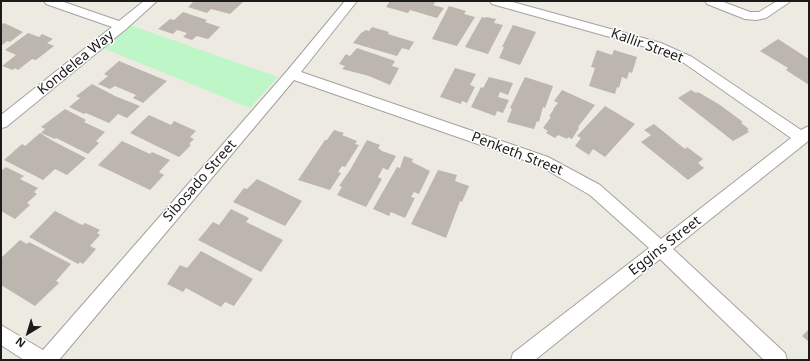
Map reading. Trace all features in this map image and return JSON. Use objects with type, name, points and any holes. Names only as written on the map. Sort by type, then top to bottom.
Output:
[{"type":"street","points":[[50,1],[122,26]]},
{"type":"street","name":"Kondelea Way","points":[[1,123],[151,1]]},
{"type":"street","name":"Sibosado Street","points":[[47,360],[292,74],[350,1]]},
{"type":"street","name":"Kallir Street","points":[[496,1],[626,36],[657,46],[688,60],[806,135]]},
{"type":"street","points":[[711,1],[749,16],[756,16],[762,15],[785,1]]},
{"type":"street","name":"Penketh Street","points":[[292,74],[543,161],[578,179],[595,190],[627,217],[778,360]]},
{"type":"street","name":"Eggins Street","points":[[520,360],[806,135]]},
{"type":"street","points":[[1,334],[41,360]]},
{"type":"green space","points":[[130,25],[278,77],[250,108],[103,48]]},
{"type":"building","points":[[194,1],[243,2],[230,14],[211,9],[207,13],[188,7]]},
{"type":"building","points":[[390,1],[436,1],[433,5],[444,8],[437,18],[410,10],[408,13],[386,7]]},
{"type":"building","points":[[449,6],[466,11],[464,14],[475,17],[457,46],[432,39]]},
{"type":"building","points":[[183,12],[207,20],[205,22],[220,27],[208,39],[197,36],[192,40],[183,37],[187,33],[177,30],[173,34],[158,29],[170,19],[174,20]]},
{"type":"building","points":[[482,17],[496,19],[494,23],[503,25],[488,54],[465,47]]},
{"type":"building","points":[[4,23],[23,32],[10,42],[7,41],[1,46],[1,25]]},
{"type":"building","points":[[513,25],[536,32],[520,65],[499,58],[504,47],[502,47]]},
{"type":"building","points":[[372,27],[389,32],[388,34],[414,42],[409,50],[402,48],[397,56],[353,43],[361,33],[366,30],[369,31]]},
{"type":"building","points":[[28,33],[39,37],[42,34],[53,39],[47,43],[54,46],[36,60],[32,59],[18,70],[15,68],[13,70],[2,66],[16,55],[5,50]]},
{"type":"building","points":[[778,39],[809,59],[809,85],[786,70],[788,68],[760,51]]},
{"type":"building","points":[[357,48],[395,61],[392,66],[399,68],[390,85],[369,76],[342,69],[345,66],[339,64],[346,54],[350,56]]},
{"type":"building","points":[[597,50],[612,55],[614,50],[637,57],[632,73],[629,72],[627,79],[622,77],[619,88],[617,87],[615,94],[589,86],[595,68],[591,67]]},
{"type":"building","points":[[119,61],[167,81],[143,103],[133,98],[136,95],[115,86],[110,89],[98,84],[108,76],[104,74]]},
{"type":"building","points":[[455,68],[476,74],[470,85],[475,87],[467,103],[462,101],[461,104],[440,97]]},
{"type":"building","points":[[489,77],[513,83],[508,95],[500,92],[498,97],[509,100],[503,113],[497,111],[495,116],[471,107],[481,87],[483,88]]},
{"type":"building","points":[[525,77],[553,86],[545,108],[543,107],[539,122],[537,121],[534,129],[507,122],[512,109],[510,108]]},
{"type":"building","points":[[92,84],[115,96],[140,106],[127,118],[118,114],[109,123],[69,107],[80,98],[76,96]]},
{"type":"building","points":[[562,90],[595,105],[578,127],[579,128],[572,139],[568,137],[567,139],[558,135],[555,138],[546,133],[548,131],[543,128],[551,117],[549,116],[553,109],[558,103],[554,101]]},
{"type":"building","points":[[691,90],[696,93],[698,92],[720,105],[743,122],[741,123],[749,129],[747,130],[749,132],[733,141],[678,98]]},
{"type":"building","points":[[605,106],[635,124],[605,157],[593,149],[589,155],[575,146],[581,138],[577,136]]},
{"type":"building","points":[[65,109],[86,120],[84,122],[105,132],[96,141],[99,143],[88,154],[56,138],[55,139],[41,133],[45,129],[41,127]]},
{"type":"building","points":[[149,115],[171,125],[174,121],[196,131],[190,137],[194,139],[189,144],[191,145],[179,157],[130,133]]},
{"type":"building","points":[[654,124],[685,149],[687,147],[703,159],[698,163],[704,168],[688,180],[641,142],[651,135],[644,130]]},
{"type":"building","points":[[334,130],[344,133],[342,135],[357,141],[355,144],[359,145],[345,167],[342,166],[338,172],[341,173],[330,190],[298,180],[325,140],[327,140]]},
{"type":"building","points":[[40,133],[86,158],[67,175],[55,169],[43,180],[4,160],[22,144],[25,146]]},
{"type":"building","points":[[367,140],[380,145],[378,148],[382,151],[396,156],[388,170],[383,168],[378,177],[382,179],[366,207],[337,195],[342,187],[339,186]]},
{"type":"building","points":[[122,141],[150,154],[152,152],[170,160],[159,172],[164,175],[150,190],[98,165]]},
{"type":"building","points":[[404,156],[413,159],[412,162],[430,171],[419,194],[414,192],[411,197],[415,198],[405,218],[391,212],[389,216],[373,209],[397,167],[400,168]]},
{"type":"building","points":[[6,167],[24,176],[20,179],[38,188],[34,192],[37,194],[27,203],[30,205],[15,219],[1,211],[1,171]]},
{"type":"building","points":[[438,170],[457,175],[455,181],[469,186],[462,202],[460,201],[446,238],[411,224]]},
{"type":"building","points":[[257,179],[302,201],[285,226],[233,202],[244,188],[247,189]]},
{"type":"building","points":[[231,209],[249,218],[246,222],[283,240],[261,272],[198,240],[213,222],[219,225]]},
{"type":"building","points":[[55,211],[82,225],[85,223],[100,230],[97,233],[100,235],[90,246],[96,249],[83,264],[80,262],[78,264],[29,237]]},
{"type":"building","points":[[20,240],[27,244],[29,242],[71,264],[56,281],[59,283],[35,306],[1,285],[1,258]]},
{"type":"building","points":[[201,251],[253,279],[234,306],[225,302],[221,307],[186,288],[183,292],[167,284],[180,265],[187,268]]},
{"type":"building","points":[[809,329],[809,342],[802,336]]}]
